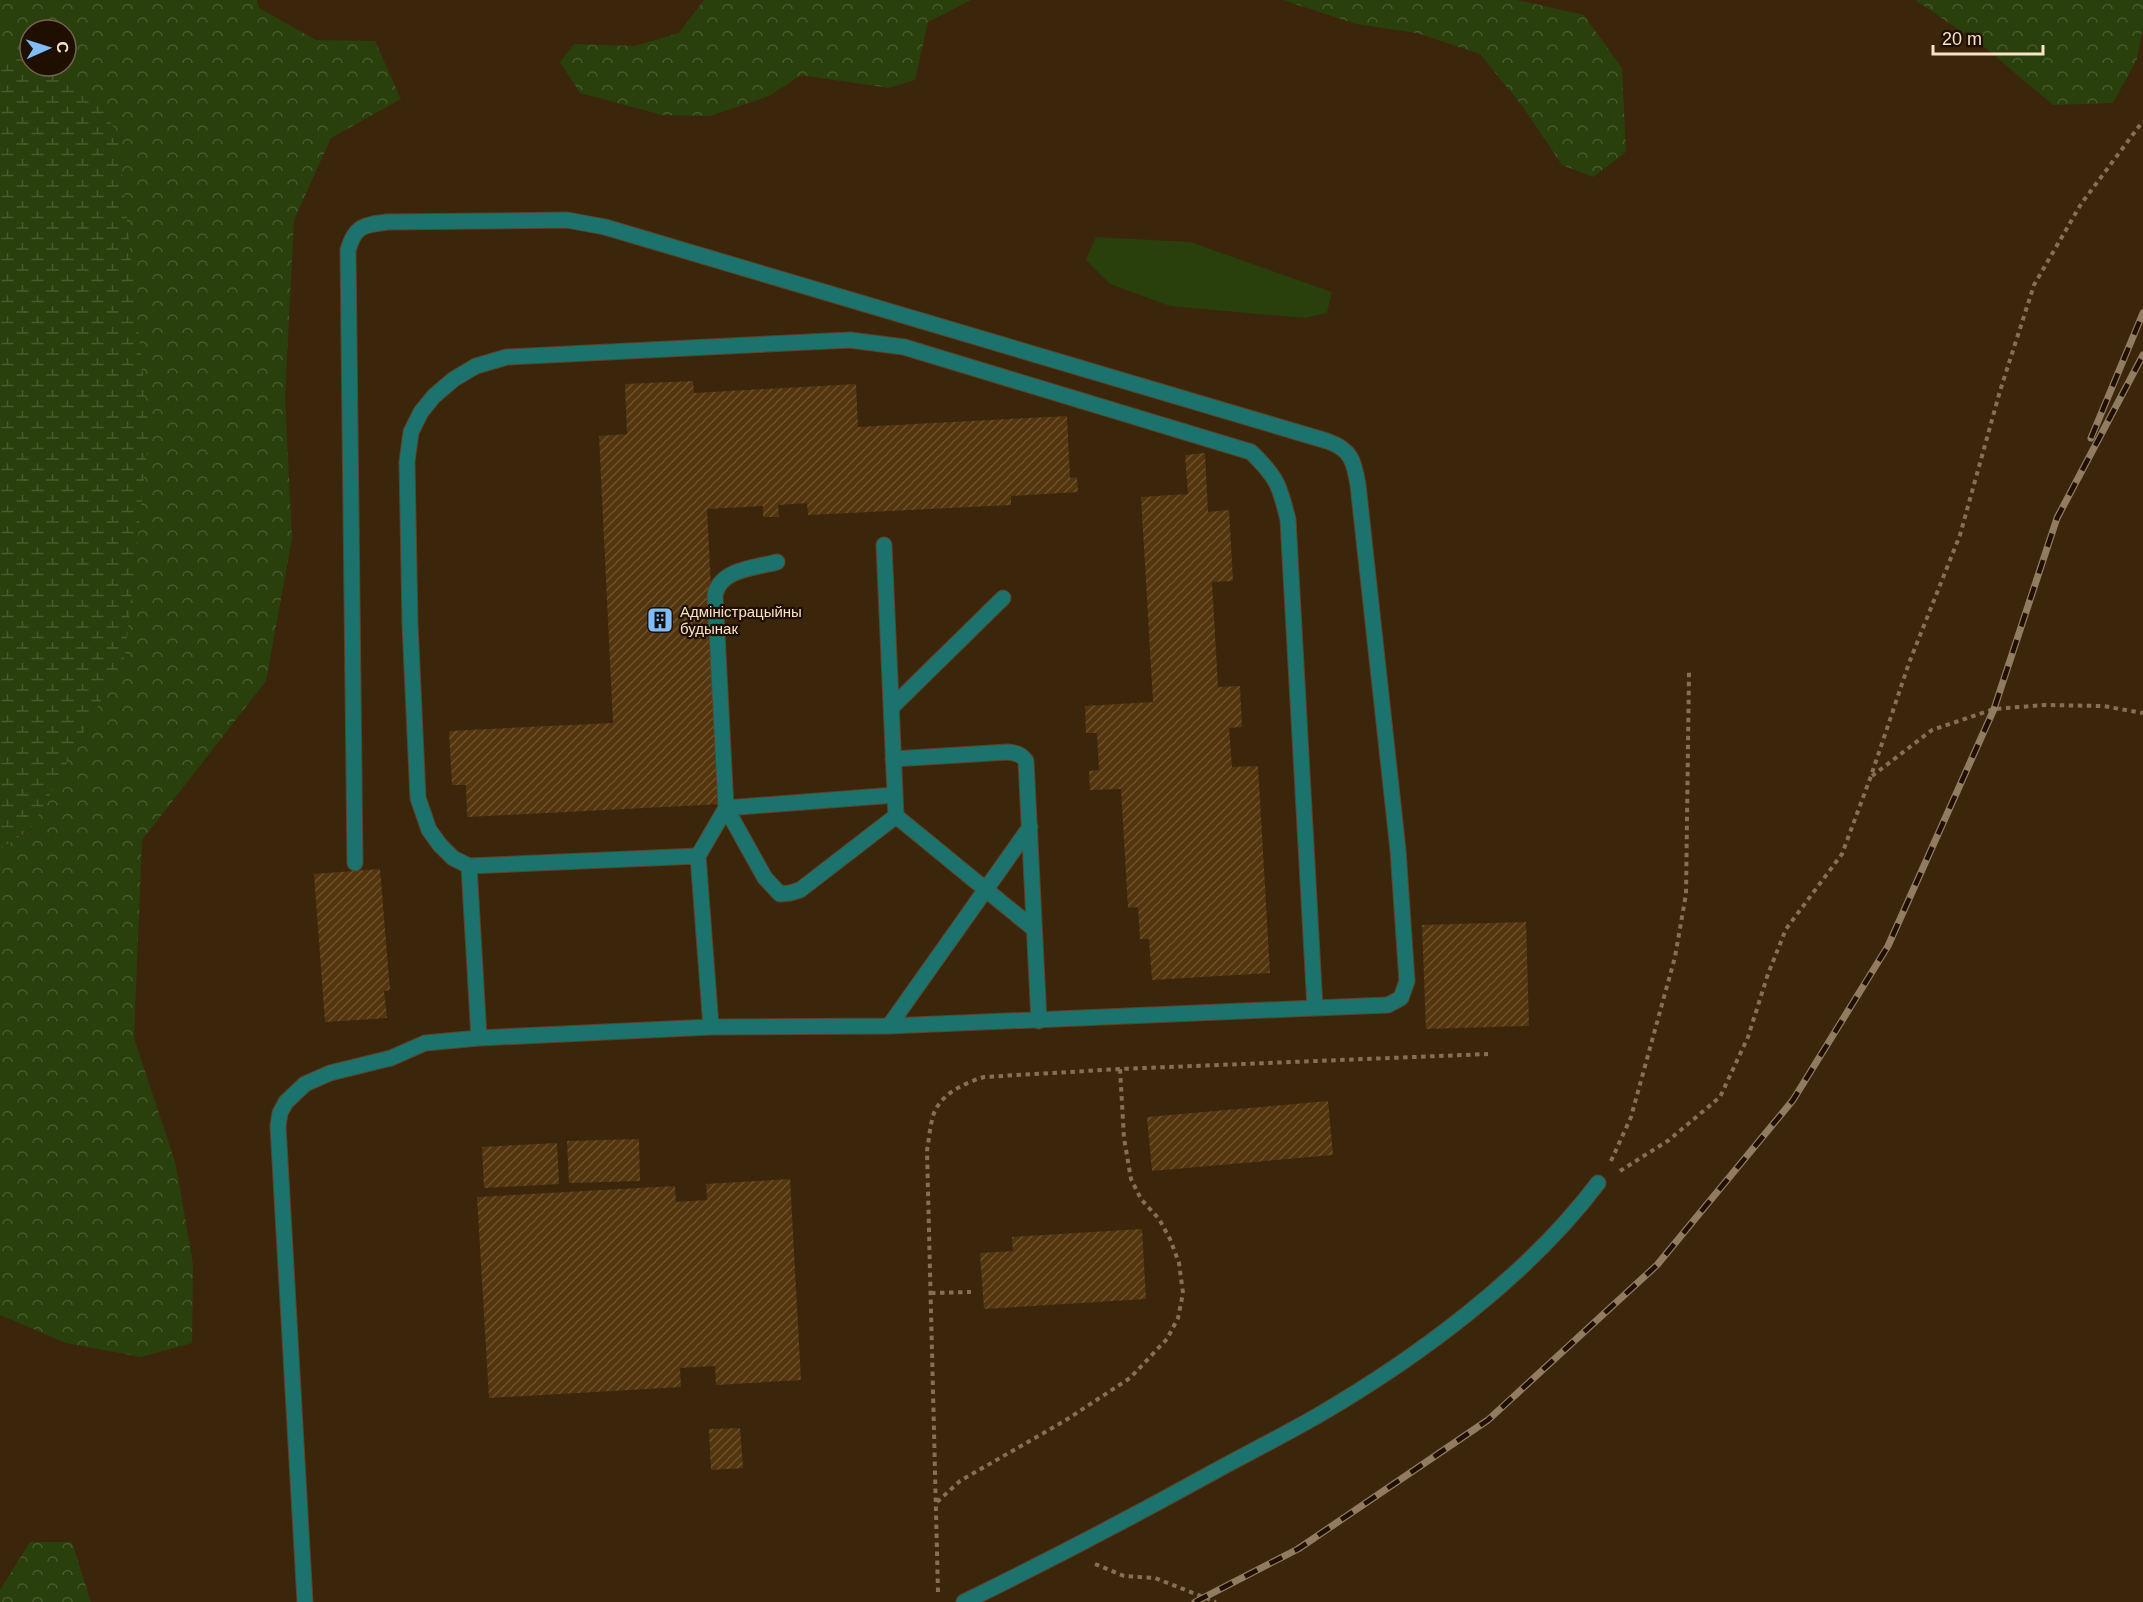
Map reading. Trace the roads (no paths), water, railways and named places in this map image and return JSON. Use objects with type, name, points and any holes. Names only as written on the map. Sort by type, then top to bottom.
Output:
[{"type":"lane","points":[[305,1602],[278,1125],[280,1113],[286,1102],[305,1084],[330,1073],[391,1058],[425,1043],[479,1038],[711,1027],[889,1026],[1039,1021],[1388,1005],[1401,998],[1407,981],[1398,850],[1355,466],[1348,453],[1339,445],[605,227],[567,220],[370,224],[360,228],[352,236],[348,250],[355,863]]},
{"type":"lane","points":[[698,856],[469,866],[453,858],[429,830],[418,798],[410,624],[407,462],[411,432],[427,404],[454,378],[476,366],[507,357],[850,340],[904,347],[1251,452],[1266,466],[1280,488],[1287,520],[1315,1008]]},
{"type":"lane","points":[[884,545],[896,816],[1034,929]]},
{"type":"lane","points":[[777,562],[728,575],[716,587],[726,808],[765,878],[780,894],[800,890],[896,816]]},
{"type":"lane","points":[[891,708],[1003,598]]},
{"type":"lane","points":[[893,759],[1016,753],[1026,761],[1039,1021]]},
{"type":"lane","points":[[726,808],[895,795]]},
{"type":"lane","points":[[711,1027],[698,856],[726,808]]},
{"type":"lane","points":[[889,1026],[1030,827]]},
{"type":"lane","points":[[469,866],[479,1038]]},
{"type":"lane","points":[[964,1602],[1076,1547],[1317,1416],[1412,1356],[1515,1274],[1600,1182]]},
{"type":"railway","points":[[2091,438],[2143,313]]},
{"type":"railway","points":[[1195,1602],[1298,1549],[1488,1420],[1657,1265],[1793,1100],[1888,946],[1994,709],[2057,518],[2143,355]]},
{"type":"place","name":"Адміністрацыйны будынак","points":[[660,620]]}]
